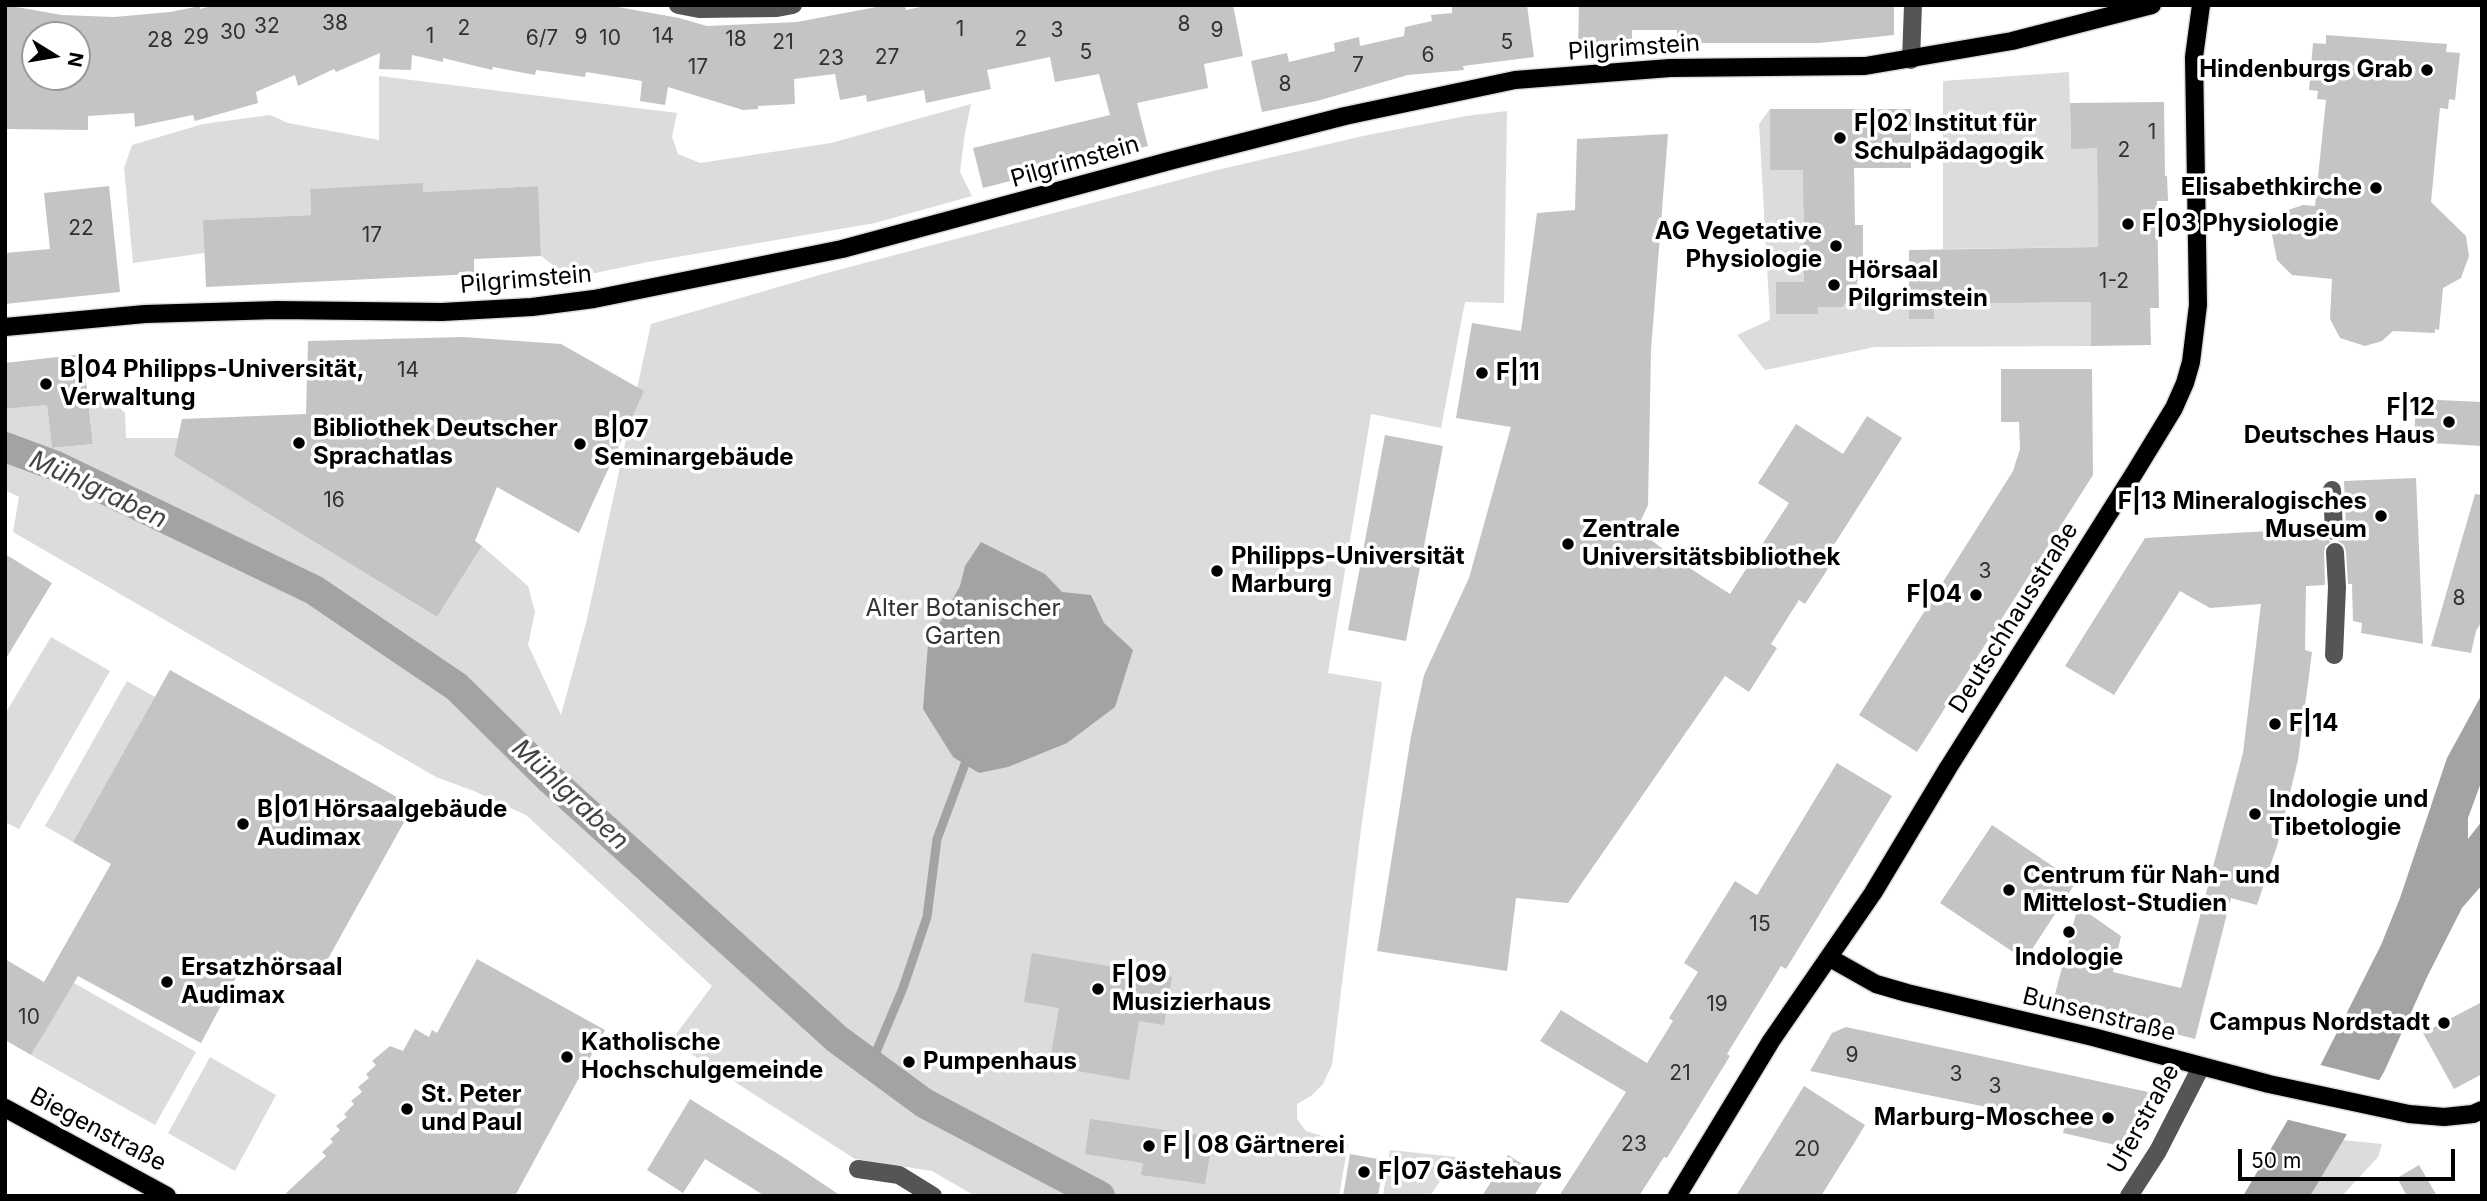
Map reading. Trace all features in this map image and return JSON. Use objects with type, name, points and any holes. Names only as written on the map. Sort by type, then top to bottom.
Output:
[{"type":"main road","name":"Pilgrimstein","points":[[5,327],[145,314],[276,310],[442,312],[532,307],[636,292],[842,249],[1345,116],[1515,80],[1670,68],[1865,66],[2012,41],[2152,5]]},
{"type":"main road","name":"Deutschhausstraße","points":[[1677,1196],[1772,1041],[1830,958],[2136,472],[2174,408],[2185,383],[2191,362],[2198,305],[2194,57],[2201,5]]},
{"type":"main road","name":"Bunsenstraße","points":[[1830,958],[1876,984],[1906,993],[2093,1037],[2269,1084],[2379,1108],[2444,1117],[2473,1114],[2482,1110]]},
{"type":"main road","name":"Biegenstraße","points":[[5,1108],[167,1196]]},
{"type":"street","points":[[678,5],[699,9],[777,8],[793,5]]},
{"type":"street","points":[[1911,60],[1913,5]]},
{"type":"street","points":[[2332,490],[2334,531]]},
{"type":"street","points":[[2334,654],[2337,587],[2335,552]]},
{"type":"street","name":"Uferstraße","points":[[2129,1196],[2158,1151],[2201,1067]]},
{"type":"street","points":[[858,1169],[899,1175],[933,1196]]},
{"type":"green space","points":[[2069,72],[2071,148],[2097,148],[2098,247],[1943,249],[1943,81]]},
{"type":"green space","points":[[379,76],[677,113],[672,137],[678,154],[700,163],[831,143],[971,104],[960,172],[972,196],[875,223],[571,278],[541,256],[537,186],[423,192],[422,184],[310,189],[311,215],[204,220],[205,253],[133,263],[124,168],[132,145],[203,124],[270,115],[288,123],[379,140]]},
{"type":"green space","points":[[1770,109],[1770,170],[1811,170],[1803,210],[1804,282],[1776,282],[1776,314],[1818,314],[1818,302],[1824,307],[1841,307],[1846,302],[1910,302],[1934,319],[1934,304],[2091,302],[2091,346],[1875,347],[1765,370],[1737,335],[1770,320],[1759,124]]},
{"type":"green space","name":"Alter Botanischer Garten","points":[[1507,111],[1504,303],[1465,302],[1441,428],[1371,414],[1328,673],[1382,682],[1332,1065],[1323,1084],[1311,1096],[1297,1104],[1297,1119],[1306,1131],[1348,1144],[1339,1196],[975,1196],[932,1171],[855,1159],[671,1041],[712,986],[526,815],[436,777],[13,532],[19,497],[5,490],[5,409],[47,405],[52,448],[93,444],[89,405],[108,397],[125,413],[126,438],[178,438],[174,456],[437,617],[482,546],[528,586],[535,612],[528,645],[561,715],[587,619],[651,324],[823,274],[1213,171],[1363,136]]},
{"type":"green space","points":[[51,637],[110,671],[19,829],[5,822],[5,714]]},
{"type":"green space","points":[[127,681],[155,697],[73,842],[45,826]]},
{"type":"green space","points":[[72,982],[196,1052],[155,1125],[31,1055]]},
{"type":"green space","points":[[210,1057],[276,1095],[235,1171],[168,1133]]},
{"type":"green space","points":[[2343,1140],[2382,1144],[2378,1157],[2342,1196],[2310,1196]]},
{"type":"green space","points":[[1390,1150],[1456,1157],[1430,1196],[1383,1196]]},
{"type":"shaded area","points":[[981,542],[1045,574],[1062,592],[1091,595],[1104,623],[1133,650],[1115,707],[1067,743],[1008,767],[979,773],[953,757],[923,709],[928,644],[960,586],[965,566]]},
{"type":"shaded area","points":[[2482,694],[2482,780],[2468,818],[2468,839],[2482,821],[2482,885],[2462,908],[2384,1072],[2310,1196],[2243,1196],[2322,1062],[2381,945],[2400,898],[2447,758]]},
{"type":"pier","points":[[2317,1064],[2382,1081],[2350,1135],[2285,1119]]},
{"type":"building","points":[[5,5],[62,15],[114,17],[170,12],[200,6],[200,9],[215,5],[607,5],[707,26],[797,22],[887,5],[905,5],[906,10],[930,5],[1233,5],[1243,56],[1204,64],[1208,88],[1137,103],[1148,146],[983,188],[973,148],[1110,115],[1099,74],[1055,82],[1050,57],[987,70],[991,89],[926,103],[924,90],[867,102],[866,95],[840,100],[835,74],[794,79],[795,104],[758,106],[758,109],[743,110],[668,87],[665,105],[640,101],[642,81],[586,72],[585,77],[536,70],[535,75],[412,55],[411,70],[379,69],[380,53],[336,72],[334,69],[298,86],[295,75],[256,92],[258,103],[195,121],[193,115],[135,127],[134,113],[88,116],[88,130],[5,129]]},
{"type":"building","points":[[1452,5],[1527,5],[1534,57],[1463,66],[1464,70],[1408,75],[1317,101],[1262,112],[1251,61],[1287,53],[1289,62],[1335,51],[1334,43],[1359,37],[1360,46],[1404,36],[1405,27],[1432,21],[1431,15],[1452,13]]},
{"type":"building","points":[[1579,5],[1894,5],[1894,35],[1819,43],[1677,45],[1677,30],[1632,30],[1632,47],[1578,47]]},
{"type":"building","name":"Elisabethkirche","points":[[2326,35],[2447,44],[2446,52],[2460,53],[2455,100],[2449,99],[2448,109],[2440,108],[2431,202],[2466,236],[2469,256],[2461,278],[2443,288],[2439,330],[2435,329],[2435,333],[2393,331],[2382,341],[2365,346],[2340,338],[2330,319],[2332,279],[2292,275],[2277,260],[2272,235],[2285,211],[2303,205],[2315,206],[2326,100],[2317,99],[2318,91],[2309,90],[2313,43],[2326,44]]},
{"type":"building","name":"F|03 Physiologie","points":[[2164,102],[2168,201],[2157,201],[2159,308],[2150,308],[2151,345],[2091,346],[2091,302],[1934,304],[1934,319],[1909,319],[1909,250],[2098,247],[2097,148],[2071,149],[2070,103]]},
{"type":"building","name":"F|02 Institut für Schulpädagogik","points":[[1770,109],[1911,109],[1911,168],[1854,168],[1855,225],[1863,225],[1863,281],[1857,281],[1857,302],[1846,302],[1842,307],[1818,307],[1818,314],[1776,314],[1776,282],[1804,282],[1803,170],[1770,170]]},
{"type":"building","name":"Zentrale Universitätsbibliothek","points":[[1668,134],[1651,350],[1648,505],[1637,529],[1677,560],[1730,594],[1789,503],[1758,483],[1796,424],[1843,454],[1867,416],[1902,438],[1830,551],[1837,555],[1805,604],[1799,600],[1771,644],[1777,648],[1749,692],[1725,676],[1568,903],[1516,898],[1507,971],[1377,951],[1411,736],[1424,675],[1469,578],[1511,427],[1456,418],[1472,323],[1521,331],[1537,213],[1575,210],[1577,139]]},
{"type":"building","points":[[423,183],[423,192],[538,186],[541,256],[474,259],[474,274],[206,287],[203,220],[311,215],[310,189]]},
{"type":"building","points":[[109,186],[120,292],[5,304],[5,253],[50,249],[44,193]]},
{"type":"building","points":[[463,337],[561,344],[644,391],[579,533],[497,487],[475,541],[482,546],[437,617],[174,456],[182,419],[306,414],[308,341]]},
{"type":"building","name":"B|04 Philipps-Universität, Verwaltung","points":[[83,354],[93,444],[52,448],[47,405],[5,409],[5,363]]},
{"type":"building","name":"F|04","points":[[2001,369],[2092,369],[2093,475],[1917,752],[1859,715],[2013,471],[2020,449],[2019,422],[2001,422]]},
{"type":"building","name":"F|12 Deutsches Haus","points":[[2416,399],[2482,402],[2482,446],[2414,442]]},
{"type":"building","points":[[1385,435],[1443,446],[1406,641],[1348,630]]},
{"type":"building","points":[[2416,478],[2423,644],[2361,633],[2362,623],[2353,621],[2352,584],[2348,584],[2346,551],[2344,545],[2338,541],[2344,536],[2346,526],[2344,481]]},
{"type":"building","points":[[2475,494],[2482,495],[2482,621],[2476,631],[2471,653],[2431,646]]},
{"type":"building","name":"F|14","points":[[2322,528],[2324,537],[2331,542],[2325,546],[2324,552],[2325,585],[2306,586],[2305,650],[2312,652],[2298,760],[2277,846],[2257,905],[2231,898],[2195,1039],[2053,1002],[2078,906],[2121,936],[2113,972],[2181,988],[2243,753],[2261,604],[2210,608],[2180,591],[2114,695],[2065,666],[2145,538]]},
{"type":"building","points":[[5,554],[52,583],[5,660]]},
{"type":"building","name":"B|01 Hörsaalgebäude Audimax","points":[[170,670],[413,806],[319,975],[277,951],[268,966],[248,955],[201,1043],[78,976],[31,1055],[5,1040],[5,959],[44,982],[111,864],[73,842]]},
{"type":"building","points":[[1837,763],[1892,796],[1786,969],[1781,966],[1667,1158],[1664,1157],[1639,1196],[1559,1196],[1626,1092],[1540,1041],[1561,1010],[1647,1063],[1673,1021],[1669,1018],[1698,972],[1684,963],[1735,881],[1757,895]]},
{"type":"building","points":[[1992,825],[2076,882],[2025,960],[1940,903]]},
{"type":"building","points":[[1032,953],[1172,977],[1164,1025],[1139,1021],[1129,1080],[1049,1066],[1059,1008],[1024,1002]]},
{"type":"building","points":[[477,959],[605,1030],[515,1196],[283,1196],[326,1156],[322,1152],[333,1142],[330,1139],[340,1130],[336,1126],[347,1117],[344,1114],[354,1104],[351,1101],[362,1092],[358,1087],[369,1078],[366,1074],[376,1065],[372,1061],[390,1046],[403,1051],[415,1029],[429,1037],[432,1030],[437,1033]]},
{"type":"building","points":[[2482,1002],[2482,1074],[2454,1089],[2423,1033]]},
{"type":"building","points":[[1846,1027],[2153,1093],[2158,1102],[2133,1149],[2063,1133],[2065,1123],[1810,1071],[1832,1033]]},
{"type":"building","points":[[1804,1086],[1865,1125],[1856,1140],[1821,1196],[1736,1196]]},
{"type":"building","points":[[690,1099],[841,1196],[765,1196],[705,1159],[683,1193],[647,1170]]},
{"type":"building","name":"F | 08 Gärtnerei","points":[[1090,1119],[1213,1137],[1205,1184],[1141,1175],[1143,1163],[1085,1154]]},
{"type":"building","name":"F|07 Gästehaus","points":[[1350,1154],[1384,1160],[1378,1196],[1343,1196]]},
{"type":"building","points":[[1508,1155],[1545,1178],[1534,1196],[1482,1196]]},
{"type":"building","points":[[2419,1165],[2437,1196],[2407,1196],[2397,1178]]},
{"type":"waterway","name":"Mühlgraben","points":[[5,447],[56,466],[314,590],[457,687],[551,780],[837,1039],[924,1103],[1100,1196]]},
{"type":"waterway","points":[[871,1064],[903,988],[927,917],[937,839],[965,764]]},
{"type":"place","name":"Hindenburgs Grab","points":[[2427,70]]},
{"type":"place","name":"F|02 Institut für Schulpädagogik","points":[[1840,138]]},
{"type":"place","name":"Elisabethkirche","points":[[2376,188]]},
{"type":"place","name":"F|03 Physiologie","points":[[2128,224]]},
{"type":"place","name":"AG Vegetative Physiologie","points":[[1836,246]]},
{"type":"place","name":"Hörsaal Pilgrimstein","points":[[1834,285]]},
{"type":"place","name":"F|11","points":[[1482,373]]},
{"type":"place","name":"B|04 Philipps-Universität, Verwaltung","points":[[46,384]]},
{"type":"place","name":"F|12 Deutsches Haus","points":[[2449,422]]},
{"type":"place","name":"Bibliothek Deutscher Sprachatlas","points":[[299,443]]},
{"type":"place","name":"B|07 Seminargebäude","points":[[580,444]]},
{"type":"place","name":"F|13 Mineralogisches Museum","points":[[2381,516]]},
{"type":"place","name":"Zentrale Universitätsbibliothek","points":[[1568,544]]},
{"type":"place","name":"Philipps-Universität Marburg","points":[[1217,571]]},
{"type":"place","name":"F|04","points":[[1976,595]]},
{"type":"place","name":"F|14","points":[[2275,724]]},
{"type":"place","name":"Indologie und Tibetologie","points":[[2255,814]]},
{"type":"place","name":"B|01 Hörsaalgebäude Audimax","points":[[243,824]]},
{"type":"place","name":"Centrum für Nah- und Mittelost-Studien","points":[[2009,890]]},
{"type":"place","name":"Indologie","points":[[2069,932]]},
{"type":"place","name":"Ersatzhörsaal Audimax","points":[[167,982]]},
{"type":"place","name":"F|09 Musizierhaus","points":[[1098,989]]},
{"type":"place","name":"Campus Nordstadt","points":[[2444,1023]]},
{"type":"place","name":"Katholische Hochschulgemeinde","points":[[567,1057]]},
{"type":"place","name":"Pumpenhaus","points":[[909,1062]]},
{"type":"place","name":"St. Peter und Paul","points":[[407,1109]]},
{"type":"place","name":"Marburg-Moschee","points":[[2108,1118]]},
{"type":"place","name":"F | 08 Gärtnerei","points":[[1149,1146]]},
{"type":"place","name":"F|07 Gästehaus","points":[[1364,1172]]}]
